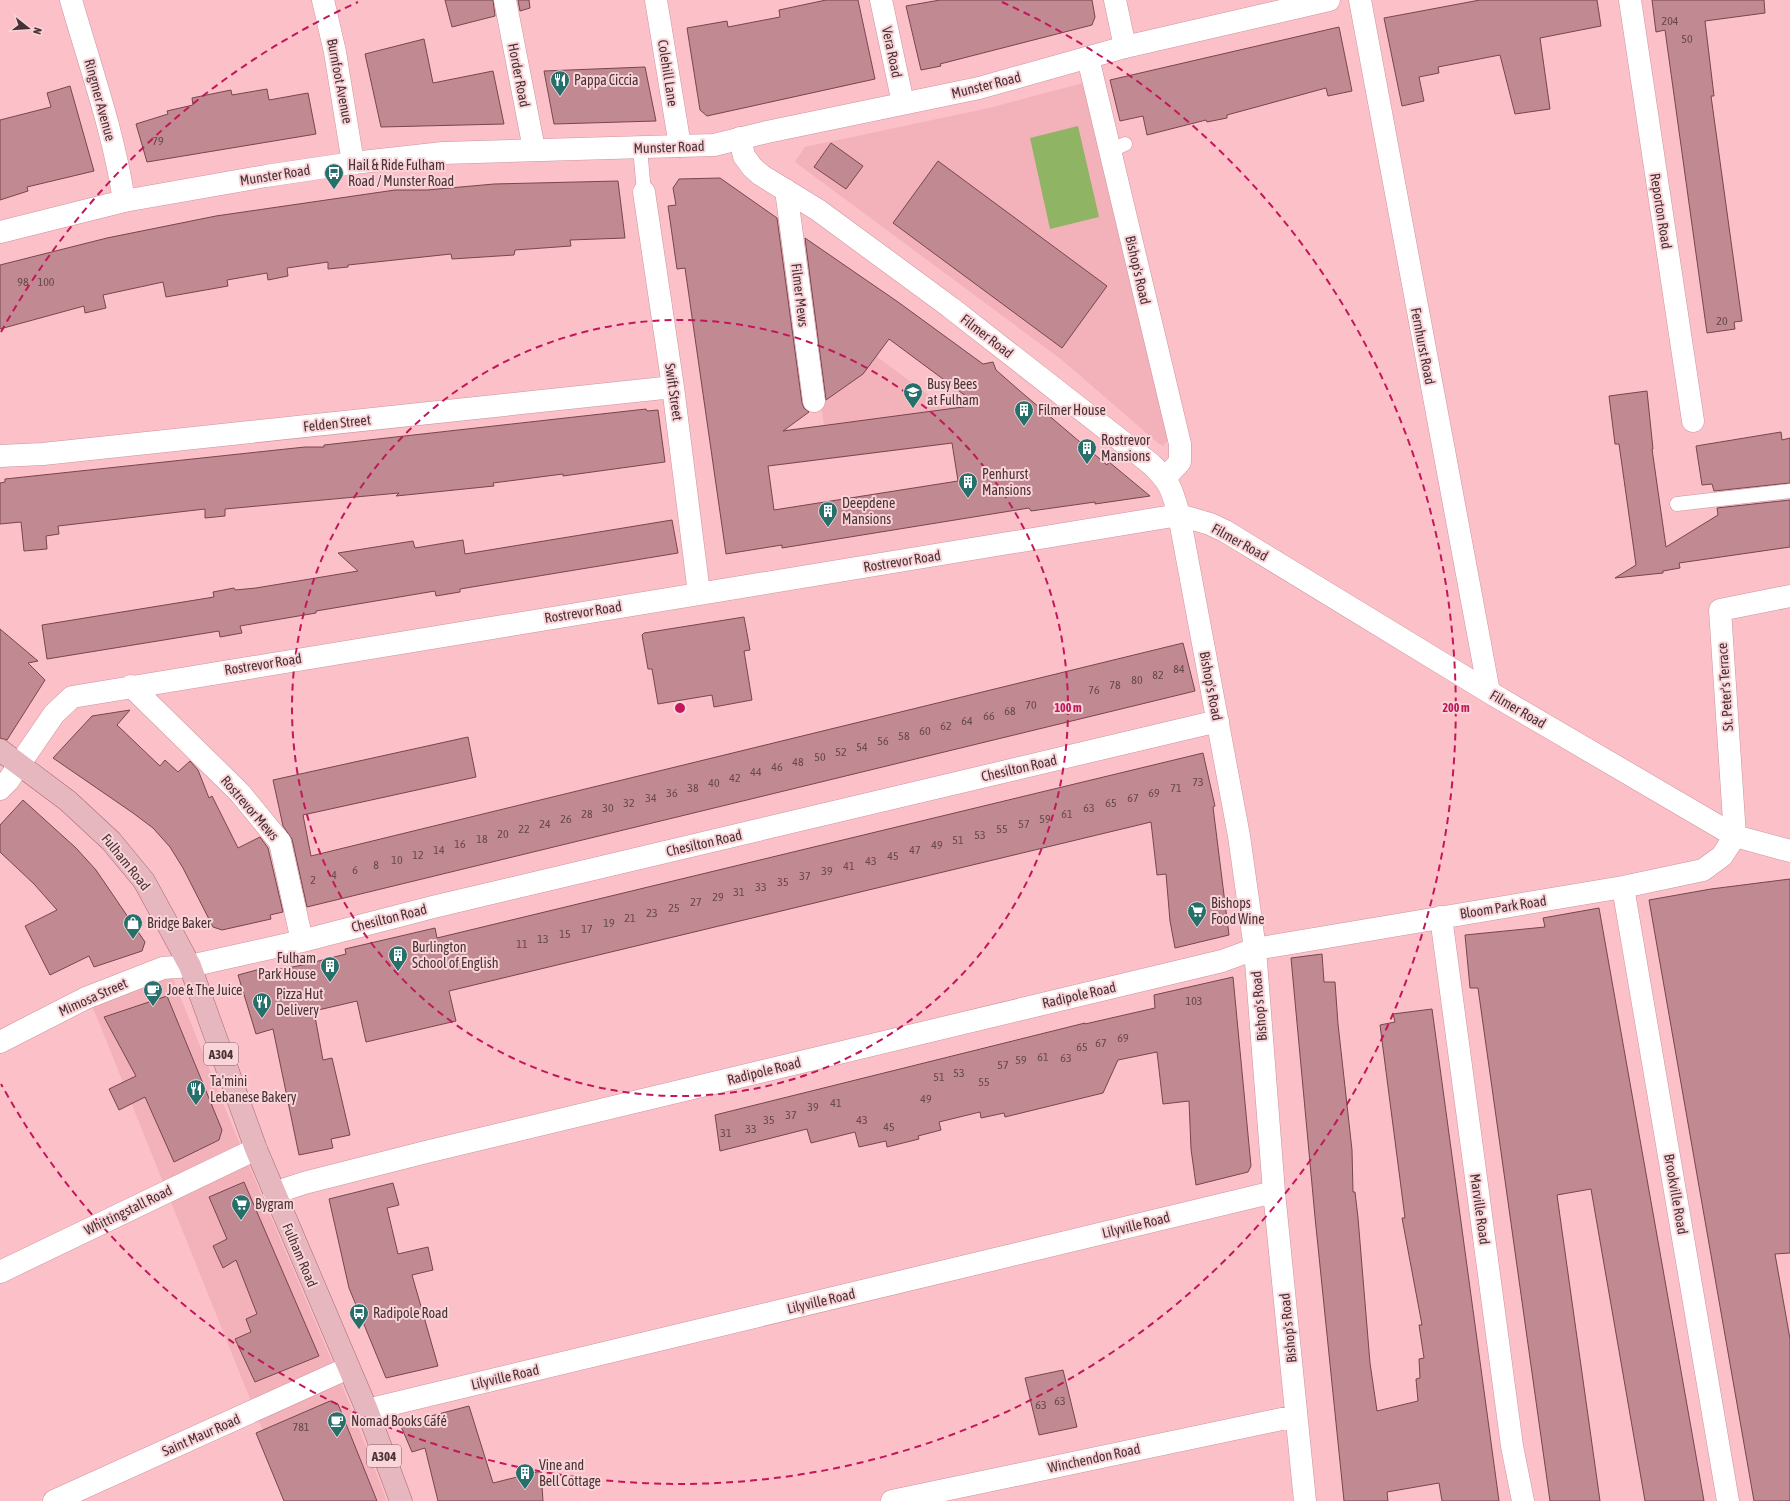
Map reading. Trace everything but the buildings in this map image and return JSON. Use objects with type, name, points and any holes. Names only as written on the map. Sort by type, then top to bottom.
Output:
[{"type":"main road","name":"Fulham Road","points":[[0,750],[68,801],[112,841],[144,881],[190,966],[256,1149],[367,1410],[401,1501]]},
{"type":"street","name":"Ringmer Avenue","points":[[71,0],[104,113],[121,182],[124,201]]},
{"type":"street","name":"Burnfoot Avenue","points":[[322,0],[335,52],[354,163]]},
{"type":"street","name":"Horder Road","points":[[505,0],[534,149]]},
{"type":"street","name":"Colehill Lane","points":[[656,0],[680,146]]},
{"type":"street","name":"Vera Road","points":[[880,0],[902,103]]},
{"type":"street","points":[[1115,0],[1125,47]]},
{"type":"street","name":"Munster Road","points":[[0,232],[124,201],[266,176],[354,163],[443,153],[534,149],[640,148],[714,145],[902,103],[979,88],[1125,47],[1328,0]]},
{"type":"street","name":"Fernhurst Road","points":[[1360,0],[1489,692]]},
{"type":"street","name":"Reporton Road","points":[[1630,0],[1693,421]]},
{"type":"street","name":"Bishop's Road","points":[[1088,58],[1117,147],[1180,444],[1180,462],[1165,478]]},
{"type":"street","name":"Filmer Road","points":[[740,138],[744,156],[752,167],[761,175],[818,210],[950,307],[1152,464],[1165,478],[1172,489],[1179,515],[1210,524],[1225,531],[1489,692],[1735,836],[1790,851]]},
{"type":"street","name":"Filmer Mews","points":[[786,190],[814,401]]},
{"type":"street","name":"Swift Street","points":[[644,192],[673,387],[699,593]]},
{"type":"street","name":"Felden Street","points":[[0,456],[59,452],[673,387]]},
{"type":"street","name":"Bishop's Road","points":[[1179,515],[1239,836],[1255,949],[1274,1192],[1305,1501]]},
{"type":"street","name":"Rostrevor Road","points":[[0,789],[54,714],[72,697],[131,686],[1179,515]]},
{"type":"street","name":"St. Peter's Terrace","points":[[1735,836],[1720,610],[1790,596]]},
{"type":"street","name":"Rostrevor Mews","points":[[131,686],[240,793],[280,842],[302,941]]},
{"type":"street","name":"Chesilton Road","points":[[190,966],[302,941],[433,907],[1218,721]]},
{"type":"street","name":"Bloom Park Road","points":[[1255,949],[1623,887],[1703,870],[1722,856],[1735,836]]},
{"type":"street","name":"Brookville Road","points":[[1623,887],[1728,1501]]},
{"type":"street","name":"Marville Road","points":[[1441,917],[1512,1446],[1523,1501]]},
{"type":"street","name":"Radipole Road","points":[[274,1193],[304,1183],[434,1150],[1222,961],[1255,949]]},
{"type":"street","name":"Mimosa Street","points":[[0,1042],[86,998],[163,968],[190,966]]},
{"type":"street","name":"Whittingstall Road","points":[[0,1272],[256,1149]]},
{"type":"street","name":"Lilyville Road","points":[[367,1410],[1274,1192]]},
{"type":"street","name":"Saint Maur Road","points":[[54,1501],[348,1368]]},
{"type":"street","name":"Winchendon Road","points":[[892,1501],[1296,1416]]},
{"type":"lane","points":[[640,148],[644,192]]},
{"type":"lane","points":[[1677,504],[1790,491]]},
{"type":"shaded area","points":[[1083,83],[1168,440],[1163,446],[1062,360],[795,162],[805,147],[989,108]]},
{"type":"shaded area","name":"Busy Bees at Fulham","points":[[876,356],[930,396],[951,394],[978,360],[984,365],[994,366],[996,370],[1020,391],[982,440],[782,465],[778,430],[824,425],[821,404],[863,374]]},
{"type":"shaded area","points":[[165,959],[236,1135],[344,1390],[387,1501],[291,1501],[96,1015],[83,988]]},
{"type":"green space","points":[[1078,126],[1099,217],[1050,229],[1030,138]]},
{"type":"place","name":"Pappa Ciccia","points":[[560,97]]},
{"type":"place","name":"Hail & Ride Fulham Road / Munster Road","points":[[334,190]]},
{"type":"place","name":"Busy Bees at Fulham","points":[[913,409]]},
{"type":"place","name":"Filmer House","points":[[1024,427]]},
{"type":"place","name":"Rostrevor Mansions","points":[[1087,465]]},
{"type":"place","name":"Penhurst Mansions","points":[[968,499]]},
{"type":"place","name":"Deepdene Mansions","points":[[828,528]]},
{"type":"place","name":"Bishops Food Wine","points":[[1197,928]]},
{"type":"place","name":"Bridge Baker","points":[[133,940]]},
{"type":"place","name":"Burlington School of English","points":[[398,972]]},
{"type":"place","name":"Fulham Park House","points":[[330,983]]},
{"type":"place","name":"Joe & The Juice","points":[[153,1007]]},
{"type":"place","name":"Pizza Hut Delivery","points":[[262,1019]]},
{"type":"place","name":"Ta'mini Lebanese Bakery","points":[[196,1106]]},
{"type":"place","name":"Bygram","points":[[241,1221]]},
{"type":"place","name":"Radipole Road","points":[[359,1330]]},
{"type":"place","name":"Nomad Books Café","points":[[337,1438]]},
{"type":"place","name":"Vine and Bell Cottage","points":[[525,1490]]}]
